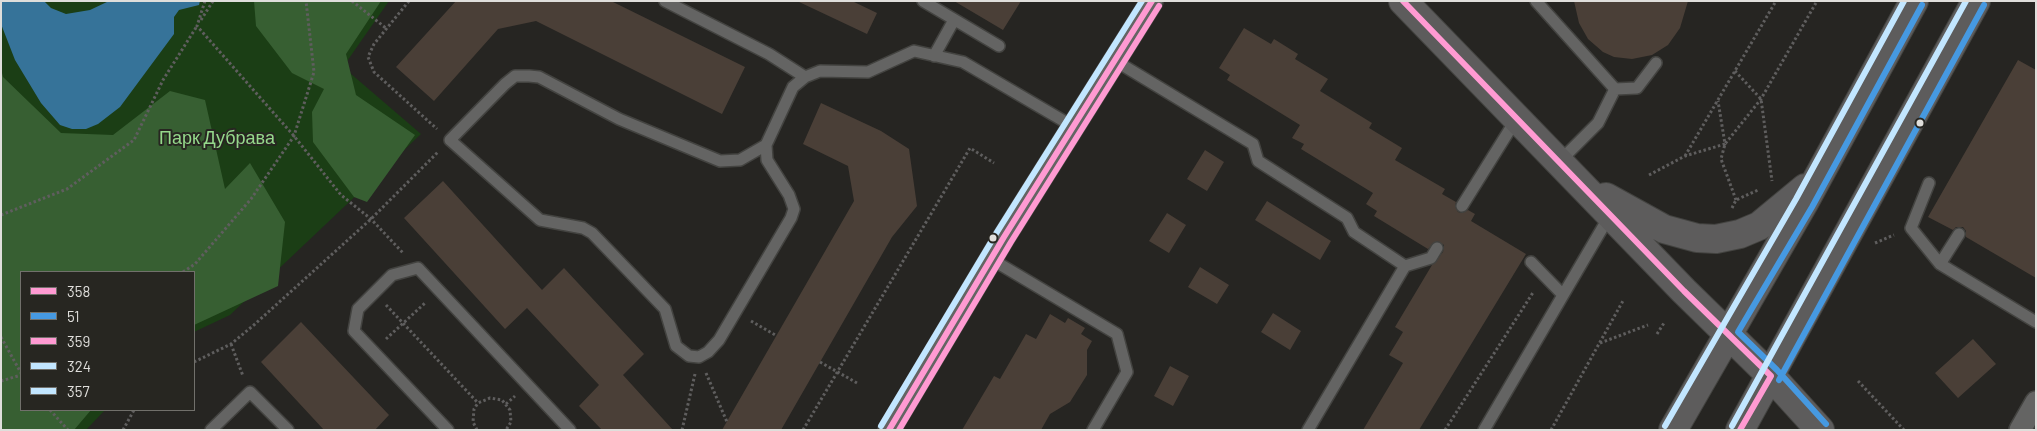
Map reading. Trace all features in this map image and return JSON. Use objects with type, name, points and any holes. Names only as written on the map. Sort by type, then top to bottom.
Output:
[{"type":"main road","points":[[1403,1],[1610,215],[1771,376],[1820,430]]},
{"type":"main road","points":[[1673,430],[1817,177],[1914,1]]},
{"type":"main road","points":[[1740,430],[1976,1]]},
{"type":"main road","points":[[1567,170],[1633,214],[1664,229],[1697,238],[1716,239],[1740,234],[1759,226],[1817,177]]},
{"type":"street","points":[[889,430],[991,259],[1152,1]]},
{"type":"street","points":[[2020,430],[2036,402]]},
{"type":"lane","points":[[665,1],[769,54],[804,76]]},
{"type":"lane","points":[[923,1],[1000,46]]},
{"type":"lane","points":[[1536,1],[1615,90]]},
{"type":"lane","points":[[934,56],[954,20]]},
{"type":"lane","points":[[766,145],[740,160],[720,160],[619,119],[539,77],[515,76],[450,140],[540,220],[583,228],[592,233],[665,309],[676,346],[689,356],[699,357],[708,352],[719,340],[794,209],[786,188],[767,160],[766,145],[793,88],[804,76],[820,71],[868,72],[914,51],[963,62],[1074,127]]},
{"type":"lane","points":[[1114,60],[1253,144],[1258,161],[1346,218],[1354,232],[1405,266]]},
{"type":"lane","points":[[1615,90],[1636,88],[1656,63]]},
{"type":"lane","points":[[1567,170],[1598,123],[1615,90]]},
{"type":"lane","points":[[1462,206],[1516,118]]},
{"type":"lane","points":[[1929,184],[1911,228],[1940,264],[2036,322]]},
{"type":"lane","points":[[1484,430],[1610,215]]},
{"type":"lane","points":[[1940,264],[1959,234]]},
{"type":"lane","points":[[1308,430],[1405,266],[1431,258],[1437,248]]},
{"type":"lane","points":[[991,259],[1117,334],[1127,372],[1093,430]]},
{"type":"lane","points":[[1531,262],[1563,295]]},
{"type":"lane","points":[[448,430],[354,331],[358,309],[392,275],[418,268],[570,430]]},
{"type":"lane","points":[[212,430],[250,392],[288,430]]},
{"type":"path","points":[[197,26],[205,1]]},
{"type":"path","points":[[1,215],[67,189],[134,140],[162,80],[213,1]]},
{"type":"path","points":[[184,271],[194,264],[251,199],[294,136],[314,72],[306,1]]},
{"type":"path","points":[[352,1],[386,28]]},
{"type":"path","points":[[195,362],[231,344],[371,219],[450,140],[374,72],[368,57],[374,44],[409,1]]},
{"type":"path","points":[[1685,156],[1776,1]]},
{"type":"path","points":[[1764,188],[1736,200],[1720,159],[1725,144],[1761,99],[1817,1]]},
{"type":"path","points":[[197,26],[294,136],[341,195],[371,219],[418,268]]},
{"type":"path","points":[[1735,71],[1761,99],[1772,184]]},
{"type":"path","points":[[1718,101],[1725,144]]},
{"type":"path","points":[[1649,175],[1685,156],[1725,144]]},
{"type":"path","points":[[804,430],[970,148],[994,163]]},
{"type":"path","points":[[1868,239],[1874,243],[1911,228]]},
{"type":"path","points":[[1445,430],[1525,308],[1536,286]]},
{"type":"path","points":[[372,351],[438,290]]},
{"type":"path","points":[[374,294],[478,403]]},
{"type":"path","points":[[1551,430],[1624,299]]},
{"type":"path","points":[[736,312],[777,336]]},
{"type":"path","points":[[1657,334],[1664,323]]},
{"type":"path","points":[[1599,344],[1648,325]]},
{"type":"path","points":[[1,337],[20,372]]},
{"type":"path","points":[[231,344],[250,392]]},
{"type":"path","points":[[699,357],[727,422]]},
{"type":"path","points":[[682,430],[699,357]]},
{"type":"path","points":[[820,362],[857,384]]},
{"type":"path","points":[[1,381],[20,374]]},
{"type":"path","points":[[1858,381],[1904,430]]},
{"type":"path","points":[[475,429],[472,415],[478,403],[490,398],[496,398],[506,404],[511,416],[506,430]]},
{"type":"path","points":[[51,411],[68,430]]},
{"type":"path","points":[[123,430],[133,411]]},
{"type":"green space","name":"Парк Дубрава","points":[[1,1],[389,1],[343,67],[421,134],[230,315],[195,332],[195,271],[20,271],[20,411],[104,411],[86,430],[1,430]]},
{"type":"green space","points":[[254,1],[381,1],[346,54],[356,95],[415,135],[367,202],[354,197],[313,142],[312,112],[324,89],[292,73],[256,26]]},
{"type":"green space","points":[[1,69],[3,77],[61,133],[113,135],[170,91],[205,100],[225,189],[250,163],[285,222],[278,286],[195,325],[195,271],[20,271],[20,411],[90,411],[74,430],[1,430]]},
{"type":"water","points":[[1,1],[44,1],[51,8],[66,14],[90,10],[109,1],[200,1],[199,5],[179,10],[174,17],[174,34],[120,107],[98,124],[86,129],[72,129],[60,125],[41,103],[15,60],[1,24]]},
{"type":"building","points":[[456,1],[611,1],[745,67],[722,114],[536,21],[498,29],[434,101],[396,67]]},
{"type":"building","points":[[797,1],[852,1],[877,13],[867,34]]},
{"type":"building","points":[[954,1],[1021,1],[1003,30]]},
{"type":"building","points":[[1574,1],[1688,1],[1680,28],[1668,45],[1652,55],[1632,59],[1614,57],[1603,52],[1588,39],[1579,23]]},
{"type":"building","points":[[1244,28],[1271,44],[1274,39],[1298,54],[1295,59],[1328,79],[1320,91],[1372,123],[1369,128],[1402,148],[1395,160],[1445,189],[1442,194],[1456,202],[1455,206],[1458,212],[1462,213],[1468,210],[1475,214],[1471,221],[1526,254],[1419,430],[1363,430],[1403,363],[1389,355],[1403,332],[1395,327],[1432,265],[1443,252],[1444,245],[1437,241],[1428,249],[1374,216],[1377,211],[1366,204],[1373,193],[1301,149],[1304,144],[1292,138],[1300,125],[1227,80],[1230,75],[1219,68]]},
{"type":"building","points":[[2018,60],[2036,70],[2036,278],[1966,237],[1966,231],[1963,227],[1956,227],[1953,230],[1928,217]]},
{"type":"building","points":[[821,103],[881,131],[909,149],[917,206],[892,237],[781,430],[722,430],[854,201],[848,166],[803,144]]},
{"type":"building","points":[[1205,150],[1224,162],[1207,191],[1187,179]]},
{"type":"building","points":[[443,181],[542,290],[564,268],[644,354],[623,375],[673,430],[602,430],[579,406],[599,385],[527,308],[505,329],[404,218]]},
{"type":"building","points":[[1267,201],[1331,241],[1320,260],[1255,220]]},
{"type":"building","points":[[1167,213],[1186,225],[1169,253],[1149,241]]},
{"type":"building","points":[[1200,267],[1229,285],[1217,304],[1188,287]]},
{"type":"building","points":[[1273,313],[1301,331],[1290,350],[1261,332]]},
{"type":"building","points":[[1050,314],[1065,323],[1068,318],[1085,328],[1081,334],[1092,341],[1087,350],[1087,375],[1070,402],[1050,414],[1041,430],[962,430],[994,376],[1000,379],[1026,334],[1036,339]]},
{"type":"building","points":[[301,322],[389,415],[375,430],[324,430],[261,362]]},
{"type":"building","points":[[1973,339],[1996,364],[1958,398],[1935,373]]},
{"type":"building","points":[[1170,366],[1189,376],[1173,406],[1154,396]]},
{"type":"transit line","name":"324","points":[[881,426],[997,232],[1142,1]]},
{"type":"transit line","name":"358","points":[[889,430],[1004,237],[1152,1]]},
{"type":"transit line","name":"358","points":[[1403,1],[1684,291],[1771,376],[1740,430]]},
{"type":"transit line","name":"357","points":[[1665,426],[1796,199],[1904,1]]},
{"type":"transit line","name":"357","points":[[1732,426],[1966,1]]},
{"type":"transit line","name":"51","points":[[1826,424],[1777,370],[1738,332],[1812,207],[1922,5]]},
{"type":"transit line","name":"51","points":[[1779,380],[1984,5]]},
{"type":"transit line","name":"359","points":[[899,430],[1011,242],[1159,6]]}]
